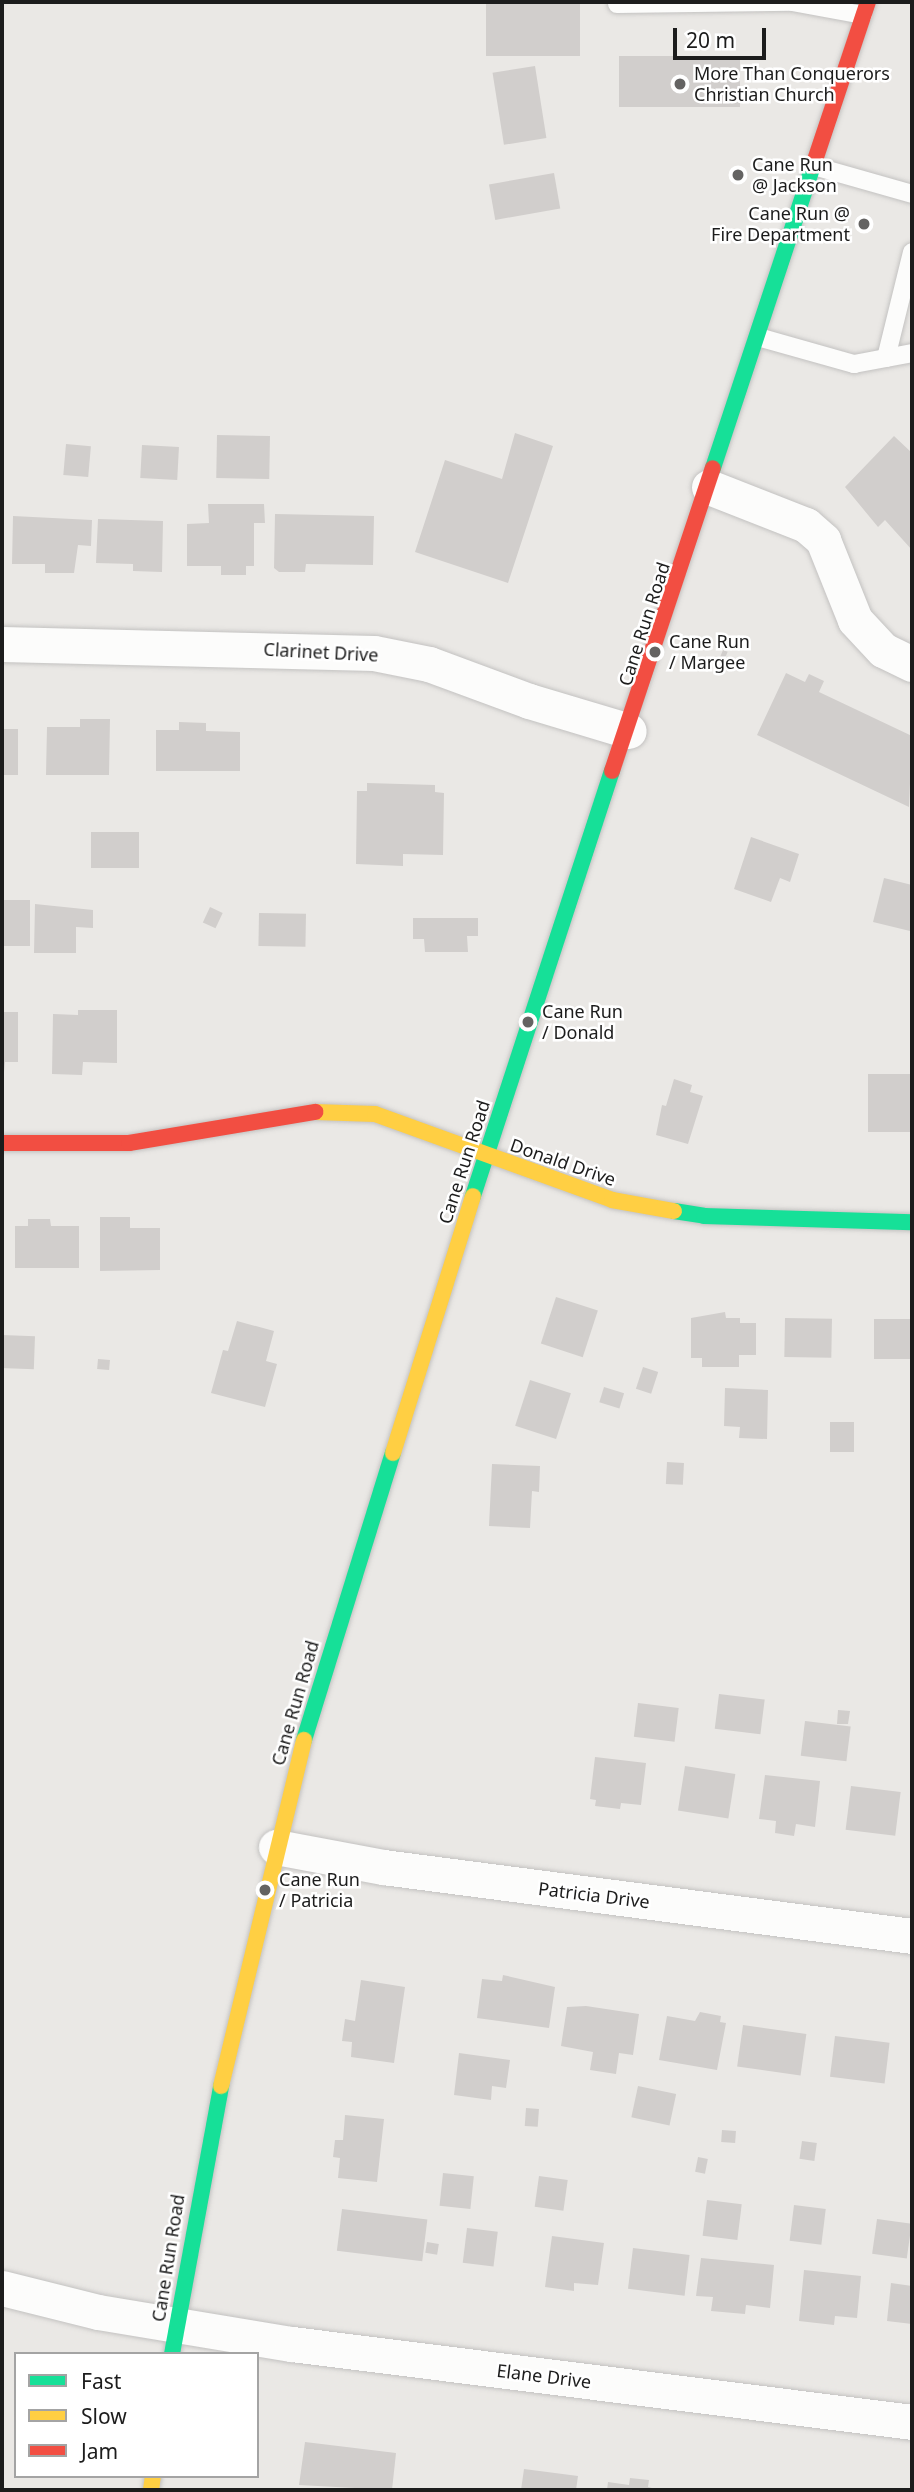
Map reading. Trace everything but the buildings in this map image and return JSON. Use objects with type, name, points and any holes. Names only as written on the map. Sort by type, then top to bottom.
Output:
[{"type":"main road","name":"Cane Run Road","points":[[174,2340],[208,2141],[276,1847],[368,1522],[866,8]]},
{"type":"main road","name":"Donald Drive","points":[[2,1143],[129,1143],[334,1109],[375,1114],[612,1200],[704,1216],[912,1222]]},
{"type":"street","points":[[709,487],[806,525],[823,540],[856,620],[883,650],[912,664]]},
{"type":"street","name":"Clarinet Drive","points":[[2,644],[374,653],[429,664],[529,701],[629,731]]},
{"type":"street","name":"Patricia Drive","points":[[276,1847],[383,1867],[912,1936]]},
{"type":"street","name":"Elane Drive","points":[[2,2288],[174,2340],[912,2422]]},
{"type":"lane","points":[[617,4],[792,2],[866,8]]},
{"type":"lane","points":[[814,166],[912,194]]},
{"type":"lane","points":[[886,358],[912,252]]},
{"type":"lane","points":[[758,337],[855,364],[912,353]]},
{"type":"traffic: fast","points":[[713,468],[813,166]]},
{"type":"traffic: fast","points":[[473,1196],[612,771]]},
{"type":"traffic: fast","points":[[674,1211],[704,1216],[912,1222]]},
{"type":"traffic: fast","points":[[304,1740],[393,1453]]},
{"type":"traffic: fast","points":[[172,2352],[221,2086]]},
{"type":"traffic: slow","points":[[315,1112],[375,1114],[612,1200],[674,1211]]},
{"type":"traffic: slow","points":[[393,1453],[473,1196]]},
{"type":"traffic: slow","points":[[221,2086],[304,1740]]},
{"type":"traffic: slow","points":[[151,2490],[153,2478]]},
{"type":"traffic: jam","points":[[813,166],[868,2]]},
{"type":"traffic: jam","points":[[612,771],[713,468]]},
{"type":"traffic: jam","points":[[2,1143],[129,1143],[315,1112]]},
{"type":"place","name":"More Than Conquerors Christian Church","points":[[680,84]]},
{"type":"place","name":"Cane Run @ Jackson","points":[[738,175]]},
{"type":"place","name":"Cane Run @ Fire Department","points":[[864,224]]},
{"type":"place","name":"Cane Run / Margee","points":[[655,652]]},
{"type":"place","name":"Cane Run / Donald","points":[[528,1022]]},
{"type":"place","name":"Cane Run / Patricia","points":[[265,1890]]}]
